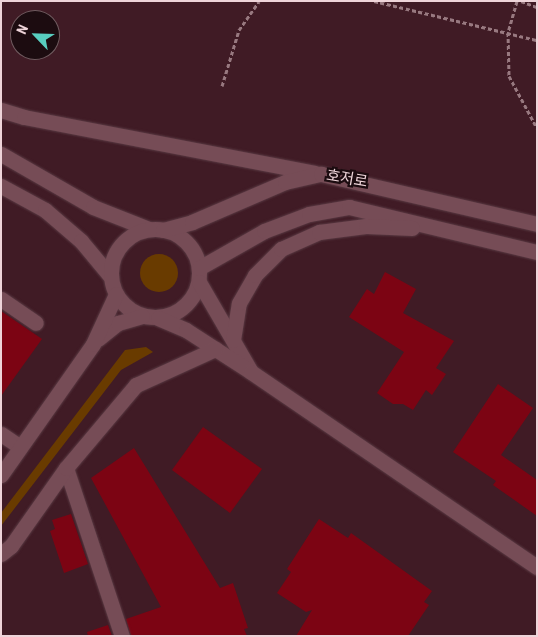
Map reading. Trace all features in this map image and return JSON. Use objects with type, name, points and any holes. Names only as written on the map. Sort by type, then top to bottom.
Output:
[{"type":"street","points":[[1,110],[24,117],[321,174]]},
{"type":"street","points":[[1,154],[93,207],[188,242],[199,275],[251,372]]},
{"type":"street","name":"호저로","points":[[156,230],[192,222],[285,182],[321,174],[537,224]]},
{"type":"street","points":[[1,186],[44,210],[81,241],[110,277],[116,294],[150,317],[186,330],[251,372],[537,567]]},
{"type":"street","points":[[93,344],[118,323],[172,314],[185,306],[199,275],[264,231],[309,214],[349,207],[537,252]]},
{"type":"street","points":[[233,340],[239,303],[256,275],[281,249],[319,232],[357,227],[440,230]]},
{"type":"street","points":[[110,277],[111,264],[124,242],[156,230]]},
{"type":"street","points":[[1,475],[93,344],[116,294]]},
{"type":"street","points":[[1,299],[36,323]]},
{"type":"street","points":[[1,554],[11,546],[66,468],[136,385],[215,349]]},
{"type":"street","points":[[1,434],[20,447]]},
{"type":"street","points":[[66,468],[122,636]]},
{"type":"path","points":[[222,86],[239,30],[259,1]]},
{"type":"path","points":[[374,1],[537,40]]},
{"type":"path","points":[[537,7],[519,1],[508,32],[509,76],[537,128]]},
{"type":"shaded area","points":[[159,254],[173,259],[178,273],[173,287],[159,292],[145,287],[140,273],[145,259]]},
{"type":"shaded area","points":[[146,347],[153,352],[121,370],[1,526],[1,513],[125,350]]},
{"type":"building","points":[[385,272],[416,289],[403,313],[454,341],[436,368],[446,374],[432,395],[426,390],[413,410],[403,404],[393,404],[377,393],[404,352],[349,317],[367,289],[374,294]]},
{"type":"building","points":[[1,311],[42,339],[1,396]]},
{"type":"building","points":[[498,384],[533,408],[501,455],[537,480],[537,516],[493,485],[496,481],[453,452]]},
{"type":"building","points":[[203,427],[262,469],[230,513],[172,470]]},
{"type":"building","points":[[134,448],[220,588],[233,583],[248,628],[244,629],[247,636],[131,636],[126,619],[161,607],[91,478]]},
{"type":"building","points":[[71,514],[88,564],[64,573],[50,531],[55,529],[52,520]]},
{"type":"building","points":[[319,519],[348,538],[351,533],[432,591],[424,602],[429,605],[408,636],[296,636],[312,610],[306,612],[277,593],[291,572],[287,569]]},
{"type":"building","points":[[108,625],[112,636],[88,636],[87,632]]}]
